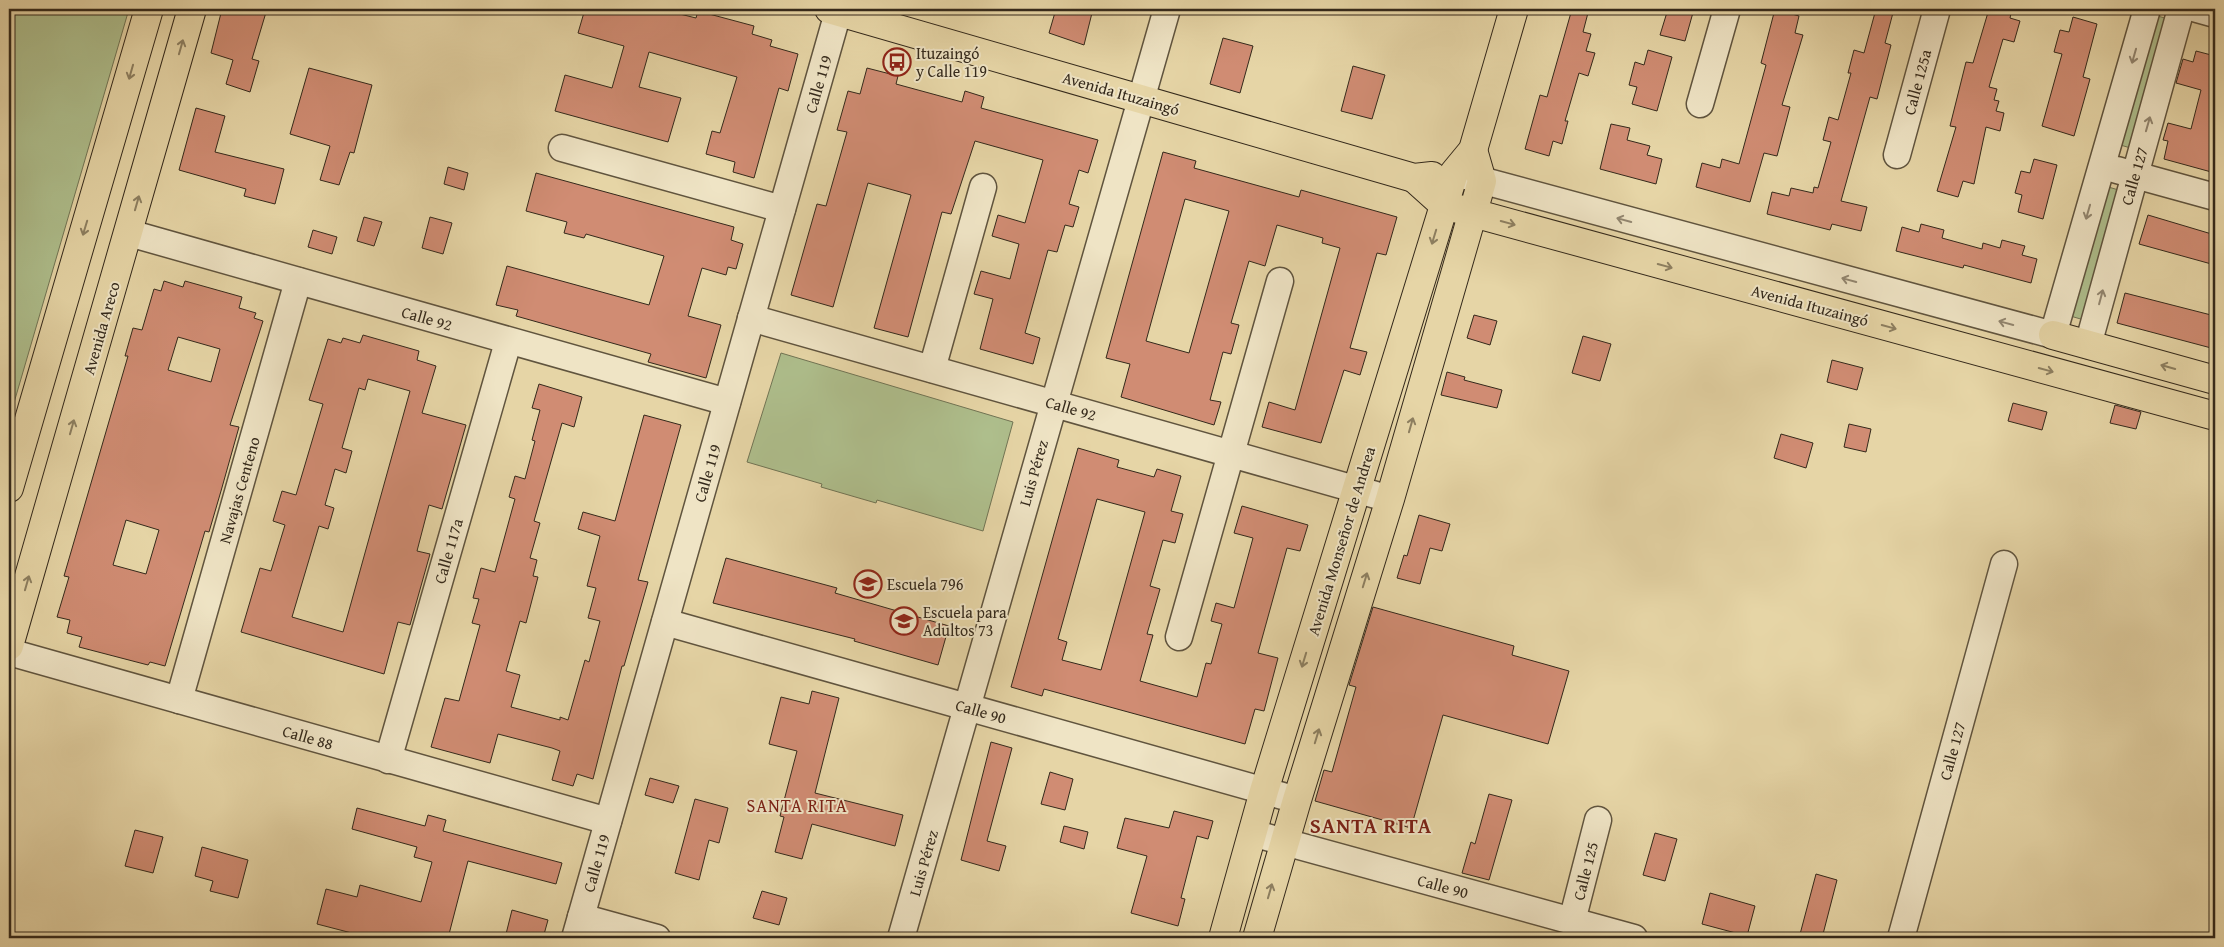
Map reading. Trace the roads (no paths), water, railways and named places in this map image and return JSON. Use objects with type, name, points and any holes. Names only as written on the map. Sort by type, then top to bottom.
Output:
[{"type":"main road","points":[[9,488],[16,437],[149,9]]},
{"type":"main road","name":"Avenida Areco","points":[[9,646],[192,9]]},
{"type":"main road","name":"Avenida Monseñor de Andrea","points":[[1223,938],[1264,791],[1454,173],[1473,150],[1514,9]]},
{"type":"main road","name":"Avenida Ituzaingó","points":[[835,10],[1414,178],[1454,173]]},
{"type":"main road","points":[[1473,150],[1482,181]]},
{"type":"main road","name":"Avenida Ituzaingó","points":[[1414,178],[1444,205],[2215,416]]},
{"type":"main road","name":"Avenida Monseñor de Andrea","points":[[1257,938],[1284,842],[1390,498],[1482,181]]},
{"type":"main road","name":"Avenida Ituzaingó","points":[[2053,335],[2215,380]]},
{"type":"street","name":"Luis Pérez","points":[[901,938],[1167,9]]},
{"type":"street","points":[[1700,104],[1727,9]]},
{"type":"street","name":"Calle 125a","points":[[1897,155],[1938,9]]},
{"type":"street","name":"Calle 127","points":[[2053,335],[2147,9]]},
{"type":"street","name":"Calle 127","points":[[2088,345],[2181,9]]},
{"type":"street","points":[[2197,9],[2215,14]]},
{"type":"street","name":"Calle 119","points":[[578,927],[782,209],[835,10]]},
{"type":"street","points":[[562,148],[782,209]]},
{"type":"street","points":[[2102,166],[2215,198]]},
{"type":"street","name":"Avenida Ituzaingó","points":[[1454,173],[2053,335]]},
{"type":"street","points":[[932,369],[983,187]]},
{"type":"street","name":"Calle 92","points":[[129,233],[508,342],[727,402]]},
{"type":"street","name":"Navajas Centeno","points":[[179,700],[298,281]]},
{"type":"street","points":[[1179,637],[1280,281]]},
{"type":"street","name":"Calle 92","points":[[751,318],[1390,498]]},
{"type":"street","name":"Calle 117a","points":[[388,760],[508,342]]},
{"type":"street","name":"Calle 127","points":[[1901,938],[2004,564]]},
{"type":"street","name":"Calle 90","points":[[665,622],[1297,800]]},
{"type":"street","name":"Calle 88","points":[[9,652],[608,821]]},
{"type":"street","name":"Calle 125","points":[[1572,921],[1598,820]]},
{"type":"street","name":"Calle 90","points":[[1252,833],[1634,938]]},
{"type":"street","points":[[578,927],[657,938]]},
{"type":"place","name":"Ituzaingó y Calle 119","points":[[897,62]]},
{"type":"place","name":"Escuela 796","points":[[868,584]]},
{"type":"place","name":"Escuela para Adultos 73","points":[[904,621]]},
{"type":"district","name":"SANTA RITA","points":[[797,806]]},
{"type":"district","name":"SANTA RITA","points":[[1371,826]]}]
